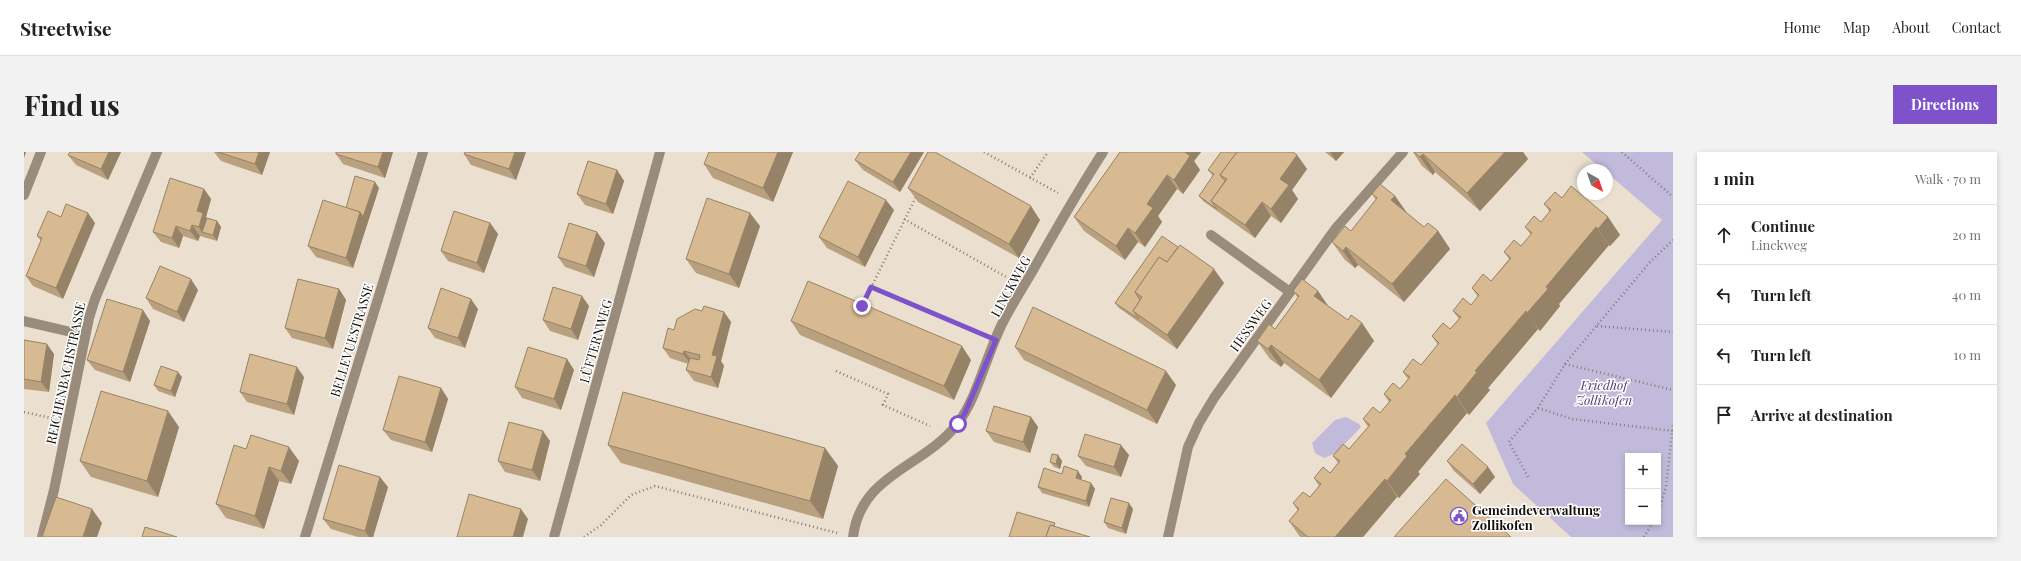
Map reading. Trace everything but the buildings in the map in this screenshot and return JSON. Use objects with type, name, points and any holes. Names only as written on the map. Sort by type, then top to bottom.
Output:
[{"type":"street","points":[[24,195],[41,152]]},
{"type":"street","name":"REICHENBACHSTRASSE","points":[[42,537],[54,490],[84,335],[95,299],[157,152]]},
{"type":"street","name":"BELLEVUESTRASSE","points":[[305,537],[423,152]]},
{"type":"street","name":"LÜFTERNWEG","points":[[554,537],[660,152]]},
{"type":"street","name":"LINCKWEG","points":[[849,536],[859,510],[877,487],[949,434],[965,413],[1002,325],[1072,201],[1103,152]]},
{"type":"street","name":"HESSWEG","points":[[1168,537],[1188,447],[1199,423],[1214,398],[1336,228],[1402,153]]},
{"type":"street","points":[[1211,235],[1290,292]]},
{"type":"street","points":[[24,321],[84,335]]},
{"type":"path","points":[[984,152],[1072,201]]},
{"type":"path","points":[[1030,178],[1048,152]]},
{"type":"path","points":[[1622,152],[1673,197]]},
{"type":"path","points":[[862,306],[918,192]]},
{"type":"path","points":[[904,219],[1024,287]]},
{"type":"path","points":[[1528,477],[1509,442],[1538,408],[1565,364],[1650,262],[1673,240]]},
{"type":"path","points":[[871,287],[996,340]]},
{"type":"path","points":[[1596,326],[1673,332]]},
{"type":"path","points":[[1565,364],[1673,390]]},
{"type":"path","points":[[836,371],[888,394],[883,405],[949,434]]},
{"type":"path","points":[[1538,408],[1572,419],[1673,430]]},
{"type":"path","points":[[24,412],[67,422]]},
{"type":"path","points":[[1661,504],[1664,496],[1673,425]]},
{"type":"path","points":[[584,537],[601,525],[631,495],[655,486],[849,536]]},
{"type":"path","points":[[1644,537],[1651,525]]},
{"type":"green space","name":"Friedhof Zollikofen","points":[[1582,152],[1673,152],[1673,537],[1571,537],[1513,484],[1486,423],[1662,220],[1613,178],[1613,164],[1596,164]]},
{"type":"green space","points":[[1346,417],[1359,424],[1361,427],[1336,453],[1324,458],[1315,453],[1312,443],[1335,420]]},
{"type":"place","name":"Gemeindeverwaltung Zollikofen","points":[[1459,516]]},
{"type":"route","points":[[862,306],[871,287],[996,340],[965,413],[958,424]]}]
